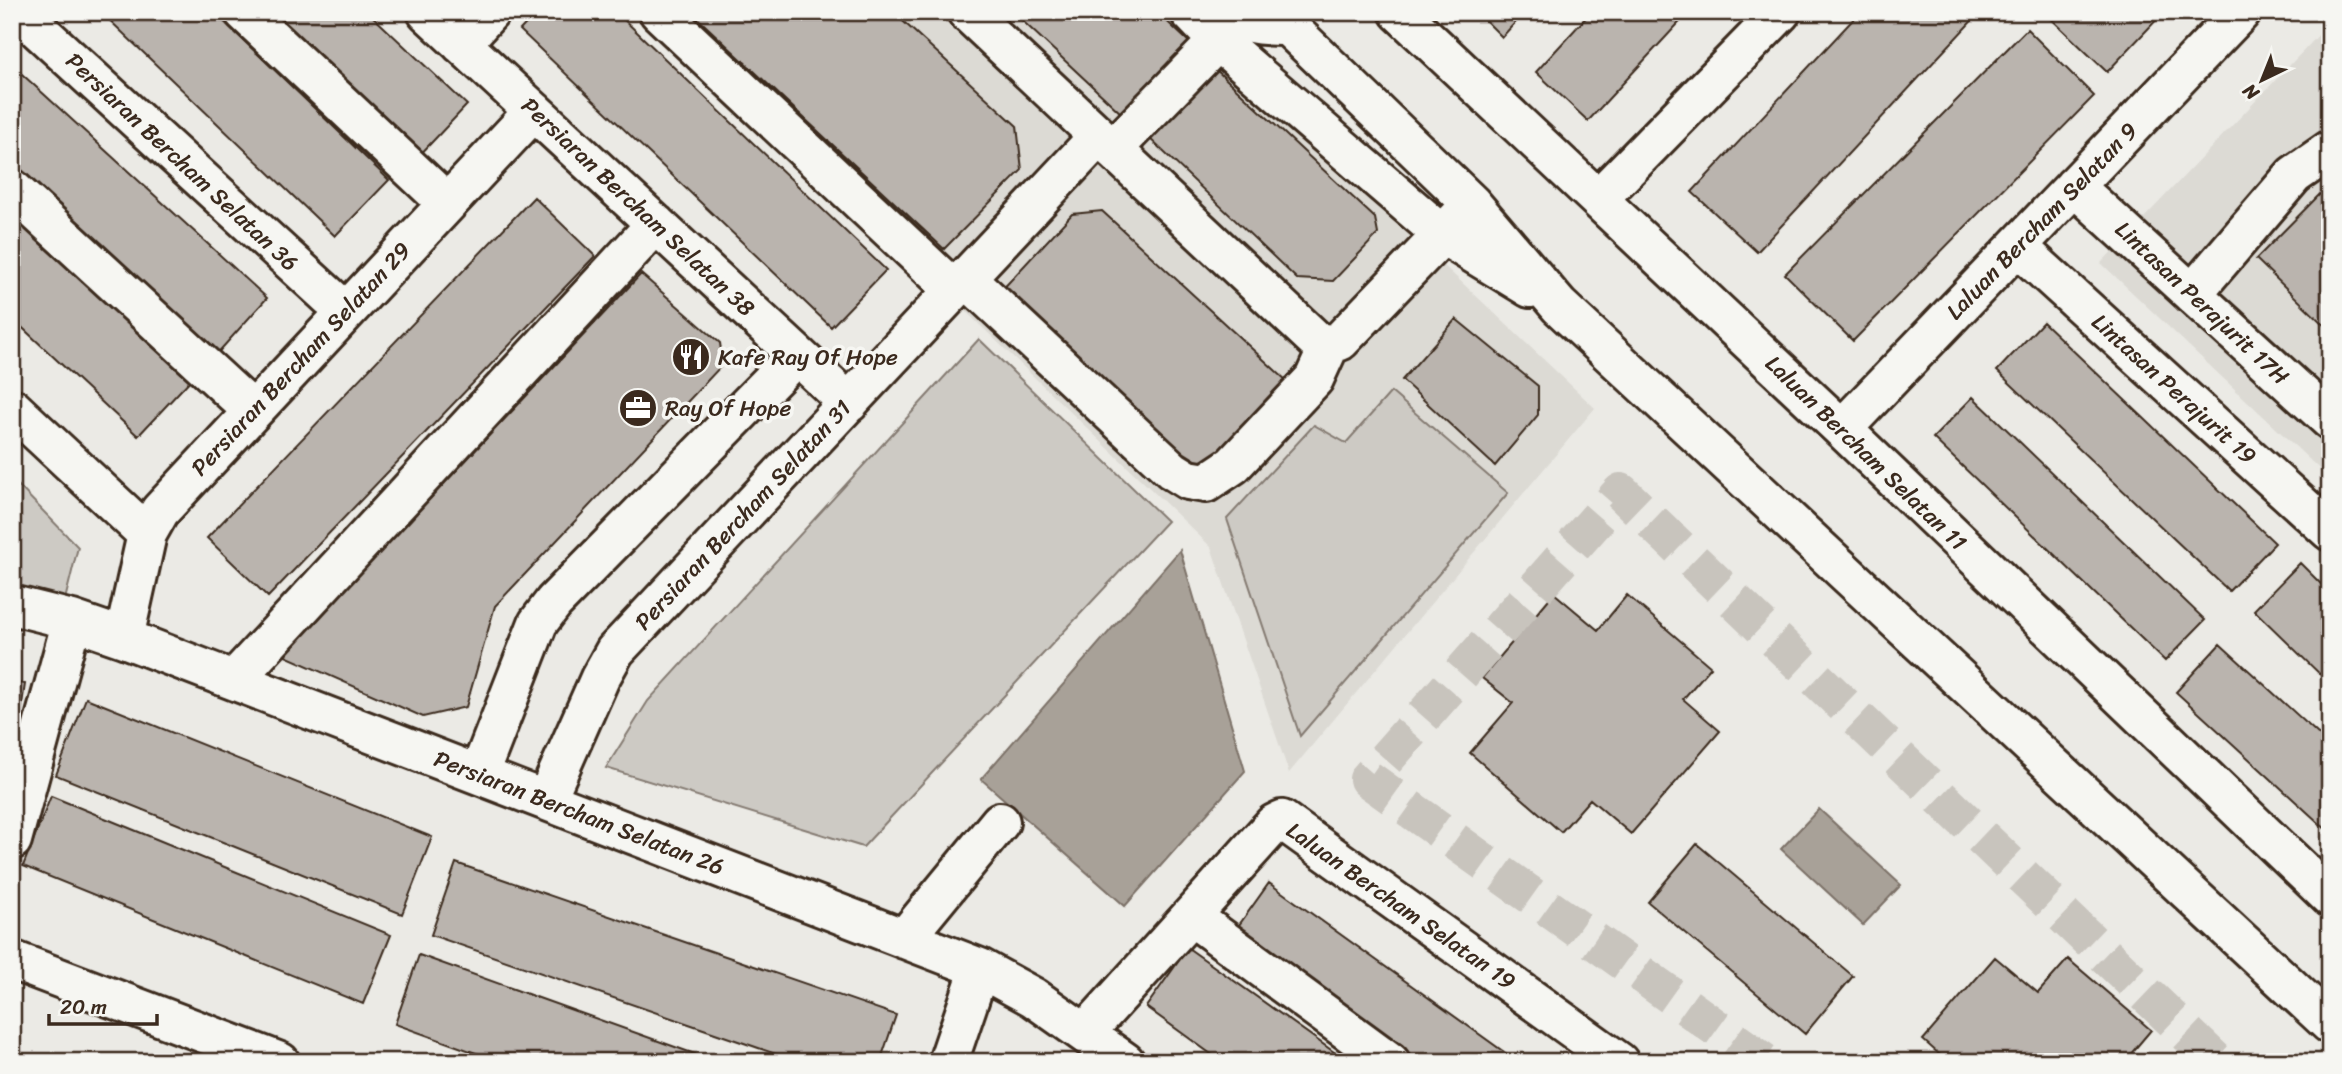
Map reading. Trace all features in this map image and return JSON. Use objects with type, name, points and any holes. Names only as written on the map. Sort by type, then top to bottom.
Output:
[{"type":"street","name":"Persiaran Bercham Selatan 36","points":[[19,12],[346,312]]},
{"type":"street","points":[[244,12],[447,203]]},
{"type":"street","name":"Persiaran Bercham Selatan 38","points":[[427,12],[849,403]]},
{"type":"street","points":[[461,44],[490,12]]},
{"type":"street","points":[[659,12],[960,284],[1172,470],[1188,480],[1206,482],[1233,465],[1314,379],[1330,344]]},
{"type":"street","points":[[967,12],[1318,342],[1330,344],[1340,341],[1472,204]]},
{"type":"street","points":[[1190,12],[1222,27],[1375,178],[1443,235],[1559,306]]},
{"type":"street","name":"Laluan Bercham Selatan 11","points":[[1399,12],[1842,429],[2330,897]]},
{"type":"street","points":[[1598,199],[1781,12]]},
{"type":"street","name":"Laluan Bercham Selatan 9","points":[[1842,429],[2241,12]]},
{"type":"street","points":[[1222,27],[1244,22],[1262,26],[1287,17]]},
{"type":"street","points":[[1287,17],[1284,47],[1291,67],[1301,83],[1349,131],[1375,178]]},
{"type":"street","points":[[1287,17],[1472,204],[1559,306],[2330,1024]]},
{"type":"street","name":"Persiaran Bercham Selatan 31","points":[[546,800],[594,689],[615,651],[960,284],[1222,27]]},
{"type":"street","name":"Persiaran Bercham Selatan 29","points":[[124,638],[147,534],[160,511],[534,111]]},
{"type":"street","points":[[2192,294],[2294,175],[2330,149]]},
{"type":"street","name":"Lintasan Perajurit 17H","points":[[2074,186],[2330,420]]},
{"type":"street","points":[[12,188],[253,411]]},
{"type":"street","points":[[234,680],[656,224]]},
{"type":"street","name":"Lintasan Perajurit 19","points":[[2018,247],[2330,531]]},
{"type":"street","points":[[479,774],[538,623],[554,602],[797,355]]},
{"type":"street","points":[[12,408],[147,534]]},
{"type":"street","name":"Persiaran Bercham Selatan 26","points":[[12,605],[72,620],[124,638],[980,968],[1034,997],[1125,1062]]},
{"type":"street","points":[[12,840],[72,620]]},
{"type":"street","name":"Laluan Bercham Selatan 19","points":[[1085,1033],[1274,824],[1282,820],[1619,1062]]},
{"type":"street","points":[[904,939],[1000,822]]},
{"type":"street","points":[[1191,916],[1390,1062]]},
{"type":"street","points":[[12,960],[281,1062]]},
{"type":"street","points":[[947,1062],[980,968]]},
{"type":"shaded area","points":[[654,12],[1175,12],[1595,408],[1289,773],[1211,547]]},
{"type":"shaded area","points":[[2330,23],[2330,479],[2101,263]]},
{"type":"shaded area","points":[[979,339],[1167,521],[863,847],[606,768],[648,701]]},
{"type":"shaded area","points":[[1391,392],[1508,493],[1300,736],[1227,519],[1314,425],[1346,443]]},
{"type":"shaded area","points":[[12,479],[78,547],[57,632],[12,620]]},
{"type":"shaded area","points":[[1180,550],[1245,771],[1125,906],[981,779]]},
{"type":"shaded area","points":[[1819,809],[1901,885],[1863,925],[1781,849]]},
{"type":"building","points":[[101,12],[214,12],[389,180],[335,236]]},
{"type":"building","points":[[257,12],[368,12],[467,105],[415,160]]},
{"type":"building","points":[[537,12],[616,12],[886,270],[831,327],[520,30]]},
{"type":"building","points":[[691,12],[893,12],[1017,126],[1022,170],[944,249]]},
{"type":"building","points":[[1013,12],[1157,12],[1190,43],[1123,115]]},
{"type":"building","points":[[1477,12],[1525,12],[1502,37]]},
{"type":"building","points":[[1591,12],[1689,12],[1588,121],[1536,72]]},
{"type":"building","points":[[1860,12],[1980,12],[1757,252],[1692,192]]},
{"type":"building","points":[[2044,12],[2164,12],[2107,72]]},
{"type":"building","points":[[2027,29],[2094,96],[1853,341],[1785,274]]},
{"type":"building","points":[[12,65],[267,298],[214,357],[12,172]]},
{"type":"building","points":[[1213,67],[1375,218],[1378,234],[1333,281],[1297,279],[1147,136]]},
{"type":"building","points":[[2330,184],[2330,331],[2256,259]]},
{"type":"building","points":[[534,197],[595,256],[268,597],[207,538]]},
{"type":"building","points":[[12,205],[194,376],[138,436],[12,318]]},
{"type":"building","points":[[1102,211],[1287,381],[1200,471],[999,293],[1072,214]]},
{"type":"building","points":[[641,274],[720,343],[723,364],[495,606],[466,707],[423,717],[283,655]]},
{"type":"building","points":[[1456,319],[1538,386],[1538,415],[1495,466],[1402,380]]},
{"type":"building","points":[[2043,322],[2275,543],[2229,591],[1997,371]]},
{"type":"building","points":[[1973,397],[2205,620],[2165,661],[1933,438]]},
{"type":"building","points":[[2300,563],[2330,593],[2330,684],[2254,610]]},
{"type":"building","points":[[1554,593],[1598,630],[1627,595],[1711,667],[1683,699],[1720,731],[1631,834],[1590,799],[1561,832],[1470,753],[1513,703],[1482,678]]},
{"type":"building","points":[[2220,644],[2330,745],[2330,833],[2176,692]]},
{"type":"building","points":[[12,682],[25,684],[13,766],[12,766]]},
{"type":"building","points":[[86,698],[432,837],[402,914],[56,775]]},
{"type":"building","points":[[51,796],[391,935],[363,1004],[23,866]]},
{"type":"building","points":[[1697,844],[1853,976],[1805,1034],[1648,902]]},
{"type":"building","points":[[456,863],[896,1015],[880,1062],[799,1062],[431,935]]},
{"type":"building","points":[[1269,883],[1518,1062],[1415,1062],[1234,932]]},
{"type":"building","points":[[1188,948],[1348,1062],[1222,1062],[1146,1007]]},
{"type":"building","points":[[419,955],[717,1062],[501,1062],[395,1024]]},
{"type":"building","points":[[1995,957],[2038,993],[2068,959],[2151,1030],[2124,1062],[1948,1062],[1923,1040]]},
{"type":"tunnel","points":[[1764,1062],[1368,779],[1621,492],[2217,1062]]},
{"type":"place","name":"Kafe Ray Of Hope","points":[[691,357]]},
{"type":"place","name":"Ray Of Hope","points":[[638,408]]}]
